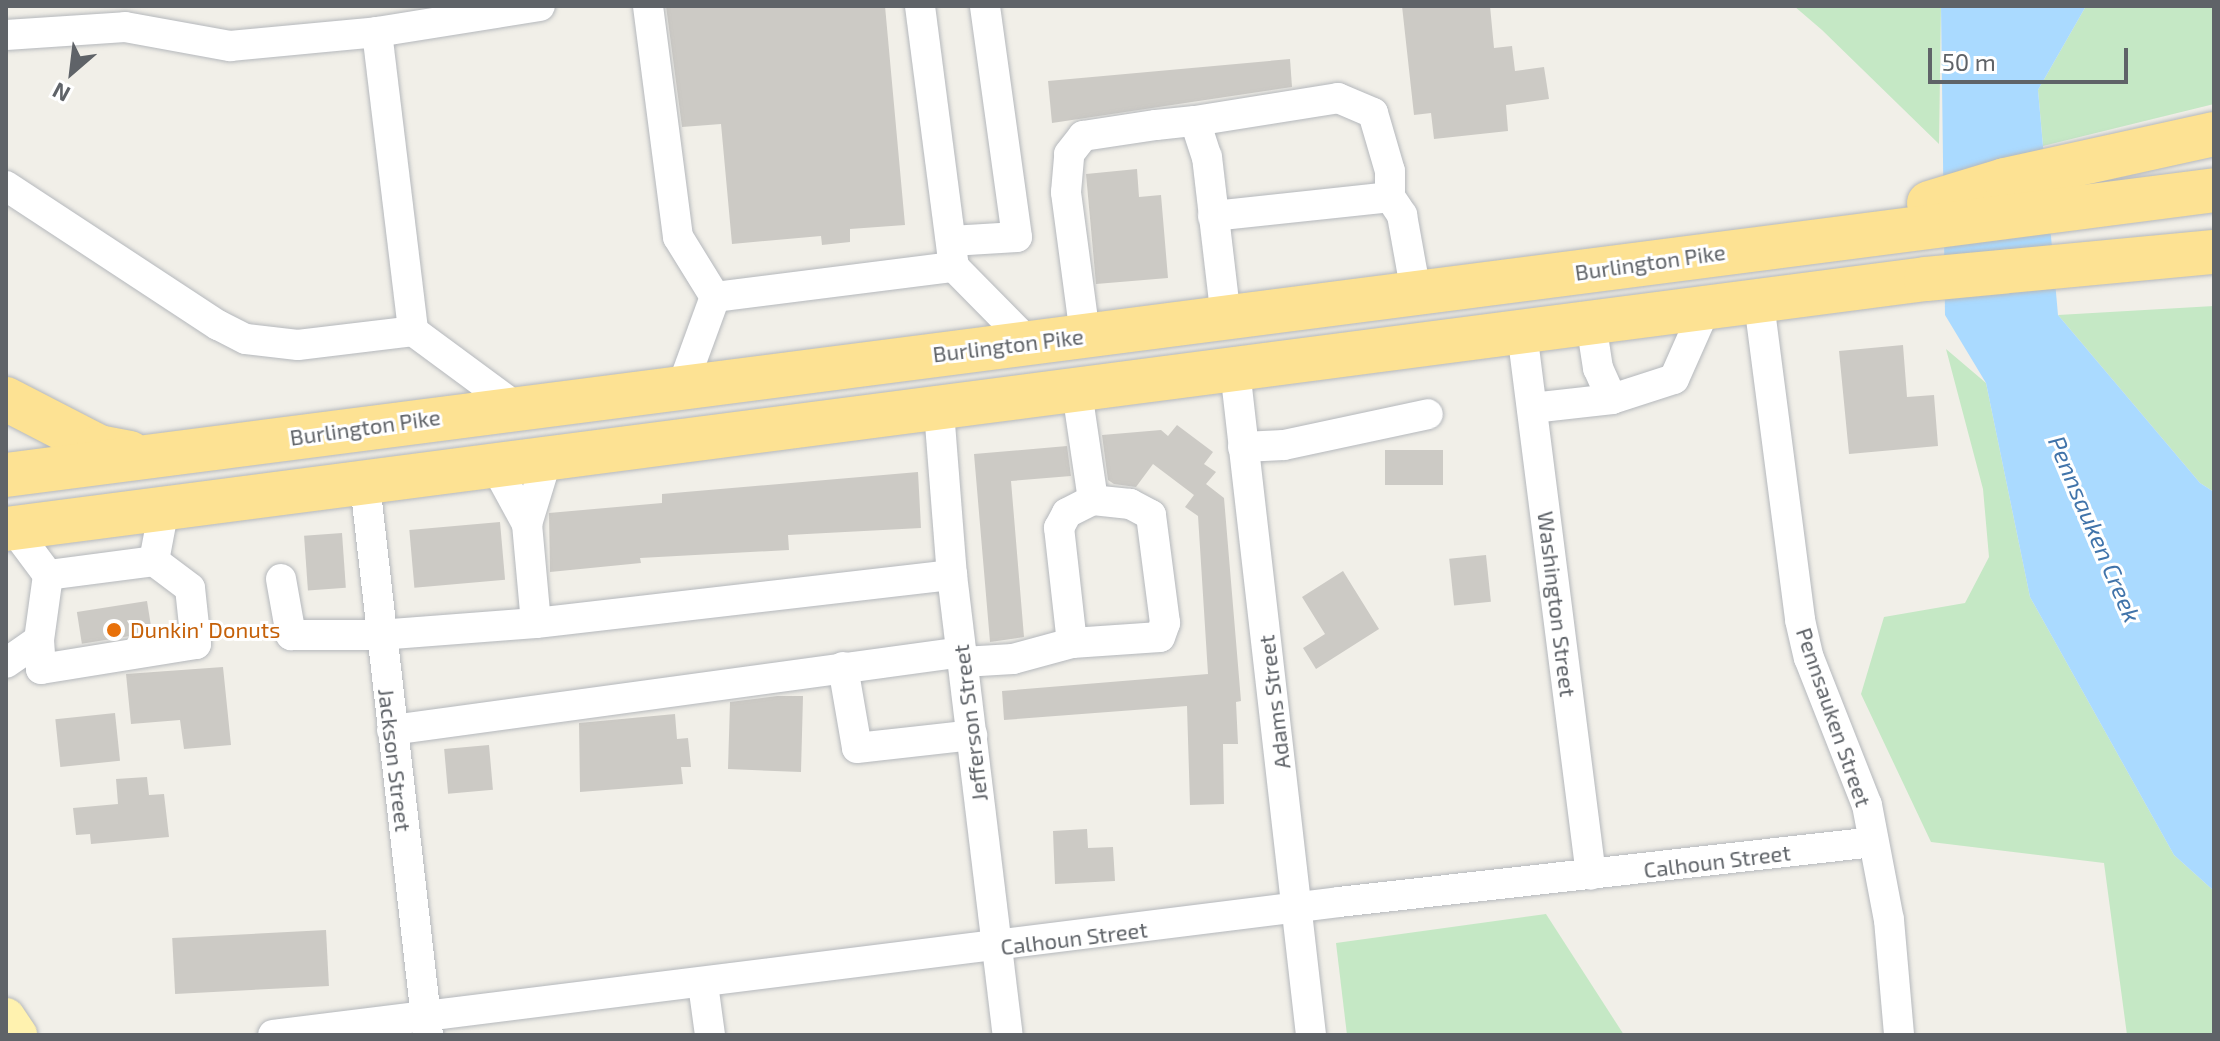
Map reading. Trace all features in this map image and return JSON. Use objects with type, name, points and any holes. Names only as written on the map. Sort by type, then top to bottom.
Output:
[{"type":"highway","points":[[2007,197],[2214,134]]},
{"type":"highway","points":[[2007,197],[2214,190]]},
{"type":"highway","name":"Burlington Pike","points":[[6,475],[1814,240],[2007,197]]},
{"type":"highway","points":[[9,528],[497,469],[1926,279],[2089,262],[2206,254]]},
{"type":"highway","points":[[6,399],[99,447],[147,456]]},
{"type":"main road","points":[[6,1017],[18,1035]]},
{"type":"street","points":[[6,35],[125,27],[230,46],[377,32],[540,6]]},
{"type":"street","points":[[648,6],[678,237],[715,297]]},
{"type":"street","points":[[920,6],[952,254],[1028,342]]},
{"type":"street","points":[[715,297],[952,254],[1017,237],[985,6]]},
{"type":"street","points":[[377,32],[413,331]]},
{"type":"street","points":[[1085,335],[1066,192],[1069,154],[1083,136],[1338,98],[1373,113],[1390,171],[1390,197],[1402,215],[1416,293]]},
{"type":"street","points":[[1195,121],[1207,157],[1226,318]]},
{"type":"street","points":[[6,186],[218,325],[246,339],[298,345],[413,331],[516,407]]},
{"type":"street","points":[[1213,216],[1390,197]]},
{"type":"street","points":[[682,387],[715,297]]},
{"type":"street","name":"Pennsauken Street","points":[[1759,303],[1800,620],[1813,669],[1858,775],[1874,842],[1889,920],[1899,1035]]},
{"type":"street","points":[[1532,408],[1612,399],[1674,379],[1705,309]]},
{"type":"street","points":[[1591,323],[1598,368],[1612,399]]},
{"type":"street","name":"Washington Street","points":[[1522,332],[1591,875]]},
{"type":"street","name":"Adams Street","points":[[1235,370],[1311,1035]]},
{"type":"street","points":[[1077,391],[1093,500]]},
{"type":"street","name":"Jefferson Street","points":[[939,411],[952,575],[1008,1035]]},
{"type":"street","points":[[1243,447],[1284,445],[1428,414]]},
{"type":"street","points":[[536,623],[527,524],[546,462]]},
{"type":"street","points":[[497,469],[527,524]]},
{"type":"street","name":"Jackson Street","points":[[365,484],[379,635],[427,1026]]},
{"type":"street","points":[[392,730],[843,667],[962,657],[1013,659],[1072,643],[1160,637],[1165,623],[1151,515],[1130,504],[1093,500],[1067,513],[1059,528],[1072,643]]},
{"type":"street","points":[[154,561],[164,508]]},
{"type":"street","points":[[9,528],[48,575],[39,640],[41,669],[196,644],[190,588],[154,561],[48,575]]},
{"type":"street","points":[[281,579],[291,635],[379,635],[536,623],[952,575]]},
{"type":"street","points":[[6,663],[39,640]]},
{"type":"street","points":[[843,667],[857,748],[972,735]]},
{"type":"street","name":"Calhoun Street","points":[[273,1035],[427,1026],[703,984],[1298,909],[1874,842]]},
{"type":"street","points":[[703,984],[710,1035]]},
{"type":"green space","points":[[1794,6],[1941,6],[1939,144],[1822,30]]},
{"type":"green space","points":[[2086,6],[2214,6],[2214,104],[2043,146],[2038,90]]},
{"type":"green space","points":[[2214,306],[2214,492],[2200,483],[2058,315]]},
{"type":"green space","points":[[1946,349],[1986,383],[2030,597],[2174,855],[2214,891],[2214,1035],[2127,1035],[2104,863],[1931,842],[1861,694],[1884,617],[1965,603],[1989,557],[1983,489]]},
{"type":"green space","points":[[1546,914],[1624,1035],[1347,1035],[1336,943]]},
{"type":"water","name":"Pennsauken Creek","points":[[1941,6],[2086,6],[2038,90],[2058,315],[2200,483],[2214,492],[2214,891],[2174,855],[2030,597],[1986,383],[1945,315]]},
{"type":"building","points":[[666,6],[885,6],[905,225],[850,229],[850,242],[822,245],[821,236],[732,244],[721,124],[682,127]]},
{"type":"building","points":[[1402,6],[1490,6],[1494,48],[1512,46],[1515,71],[1544,67],[1549,99],[1506,105],[1508,131],[1434,139],[1431,113],[1414,115]]},
{"type":"building","points":[[1290,59],[1292,87],[1052,123],[1048,81]]},
{"type":"building","points":[[1137,169],[1139,197],[1161,195],[1168,278],[1096,284],[1086,174]]},
{"type":"building","points":[[1903,345],[1907,397],[1934,395],[1938,446],[1849,454],[1839,351]]},
{"type":"building","points":[[1177,425],[1213,452],[1204,464],[1216,472],[1206,484],[1224,498],[1241,701],[1236,702],[1238,744],[1223,744],[1224,804],[1190,805],[1187,706],[1004,720],[1002,691],[1208,674],[1198,516],[1185,507],[1194,495],[1153,464],[1136,487],[1114,484],[1108,480],[1102,435],[1161,430],[1168,436]]},
{"type":"building","points":[[1067,446],[1071,476],[1011,481],[1024,637],[990,642],[974,454]]},
{"type":"building","points":[[1385,450],[1443,450],[1443,485],[1385,485]]},
{"type":"building","points":[[918,472],[921,528],[788,535],[789,550],[640,558],[641,563],[550,572],[549,513],[662,503],[662,494]]},
{"type":"building","points":[[500,522],[505,580],[414,588],[409,530]]},
{"type":"building","points":[[342,533],[346,588],[308,591],[304,536]]},
{"type":"building","points":[[1486,555],[1491,602],[1454,606],[1449,559]]},
{"type":"building","points":[[1343,571],[1379,629],[1316,669],[1303,648],[1325,634],[1302,597]]},
{"type":"building","points":[[147,601],[152,633],[82,644],[77,612]]},
{"type":"building","points":[[223,667],[231,745],[184,749],[180,720],[131,724],[126,674]]},
{"type":"building","points":[[803,696],[801,772],[728,769],[730,702]]},
{"type":"building","points":[[115,713],[120,761],[60,767],[55,719]]},
{"type":"building","points":[[675,714],[677,739],[688,738],[691,767],[681,767],[683,784],[580,792],[579,723]]},
{"type":"building","points":[[489,745],[493,790],[448,794],[444,749]]},
{"type":"building","points":[[147,777],[149,795],[164,794],[169,837],[91,844],[90,834],[76,835],[73,808],[118,804],[116,779]]},
{"type":"building","points":[[1087,829],[1088,848],[1113,847],[1115,881],[1055,884],[1053,831]]},
{"type":"building","points":[[326,930],[329,986],[175,994],[172,938]]},
{"type":"place","name":"Dunkin' Donuts","points":[[114,630]]}]
